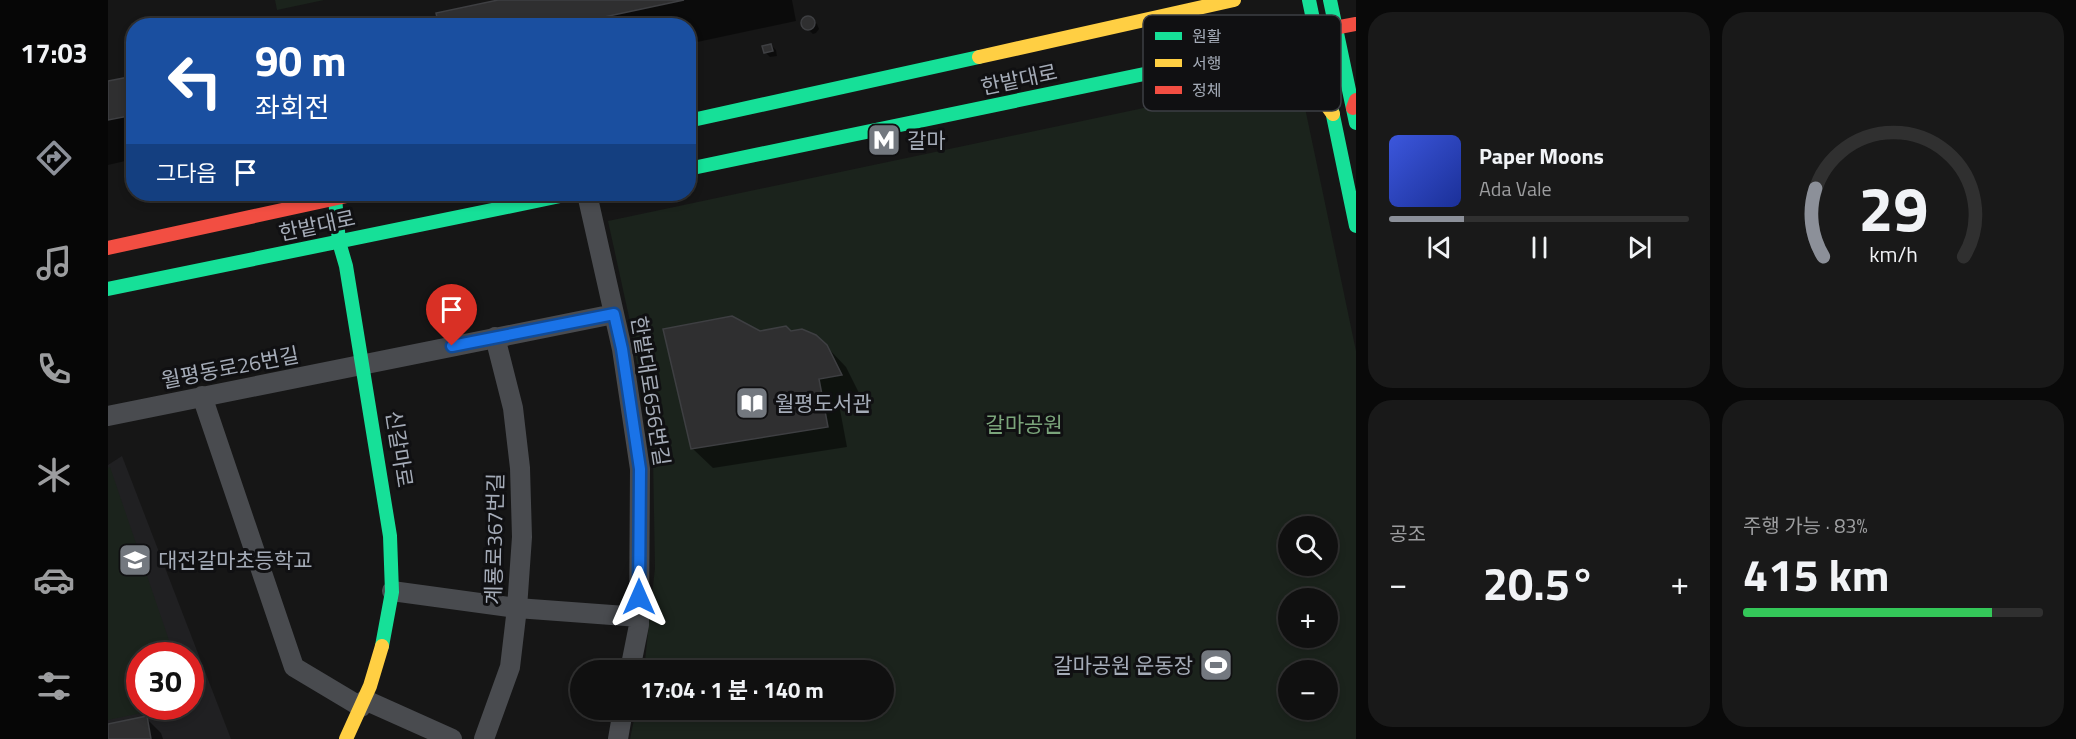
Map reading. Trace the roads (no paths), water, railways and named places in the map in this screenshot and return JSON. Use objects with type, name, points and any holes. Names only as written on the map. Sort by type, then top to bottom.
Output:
[{"type":"main road","points":[[1189,11],[1212,0]]},
{"type":"main road","name":"한밭대로","points":[[1171,15],[1233,0]]},
{"type":"main road","points":[[1309,0],[1312,15]]},
{"type":"main road","points":[[1330,0],[1333,15]]},
{"type":"main road","name":"한밭대로","points":[[696,119],[1143,21]]},
{"type":"main road","name":"한밭대로","points":[[1341,27],[1356,24]]},
{"type":"main road","points":[[1341,49],[1354,104],[1356,123]]},
{"type":"main road","name":"한밭대로","points":[[696,167],[1143,74]]},
{"type":"main road","points":[[1332,111],[1356,226]]},
{"type":"main road","name":"한밭대로","points":[[108,248],[321,201]]},
{"type":"main road","name":"신갈마로","points":[[335,201],[339,242],[346,266],[381,478],[390,548],[392,591],[382,651],[363,704],[346,739]]},
{"type":"main road","name":"한밭대로","points":[[108,289],[536,201]]},
{"type":"street","name":"한밭대로656번길","points":[[589,201],[622,349],[640,469],[639,617],[632,660]]},
{"type":"street","name":"월평동로26번길","points":[[108,416],[614,314]]},
{"type":"street","name":"계룡로367번길","points":[[484,739],[510,667],[522,537],[520,468],[513,408],[495,337]]},
{"type":"street","points":[[202,396],[294,667],[363,704],[452,739]]},
{"type":"street","points":[[392,591],[517,608],[639,617]]},
{"type":"street","points":[[618,739],[621,720]]},
{"type":"place","name":"갈마","points":[[884,140]]},
{"type":"place","name":"월평도서관","points":[[752,403]]},
{"type":"place","name":"대전갈마초등학교","points":[[135,560]]},
{"type":"place","name":"갈마공원 운동장","points":[[1216,665]]},
{"type":"park label","name":"갈마공원","points":[[1024,424]]}]
